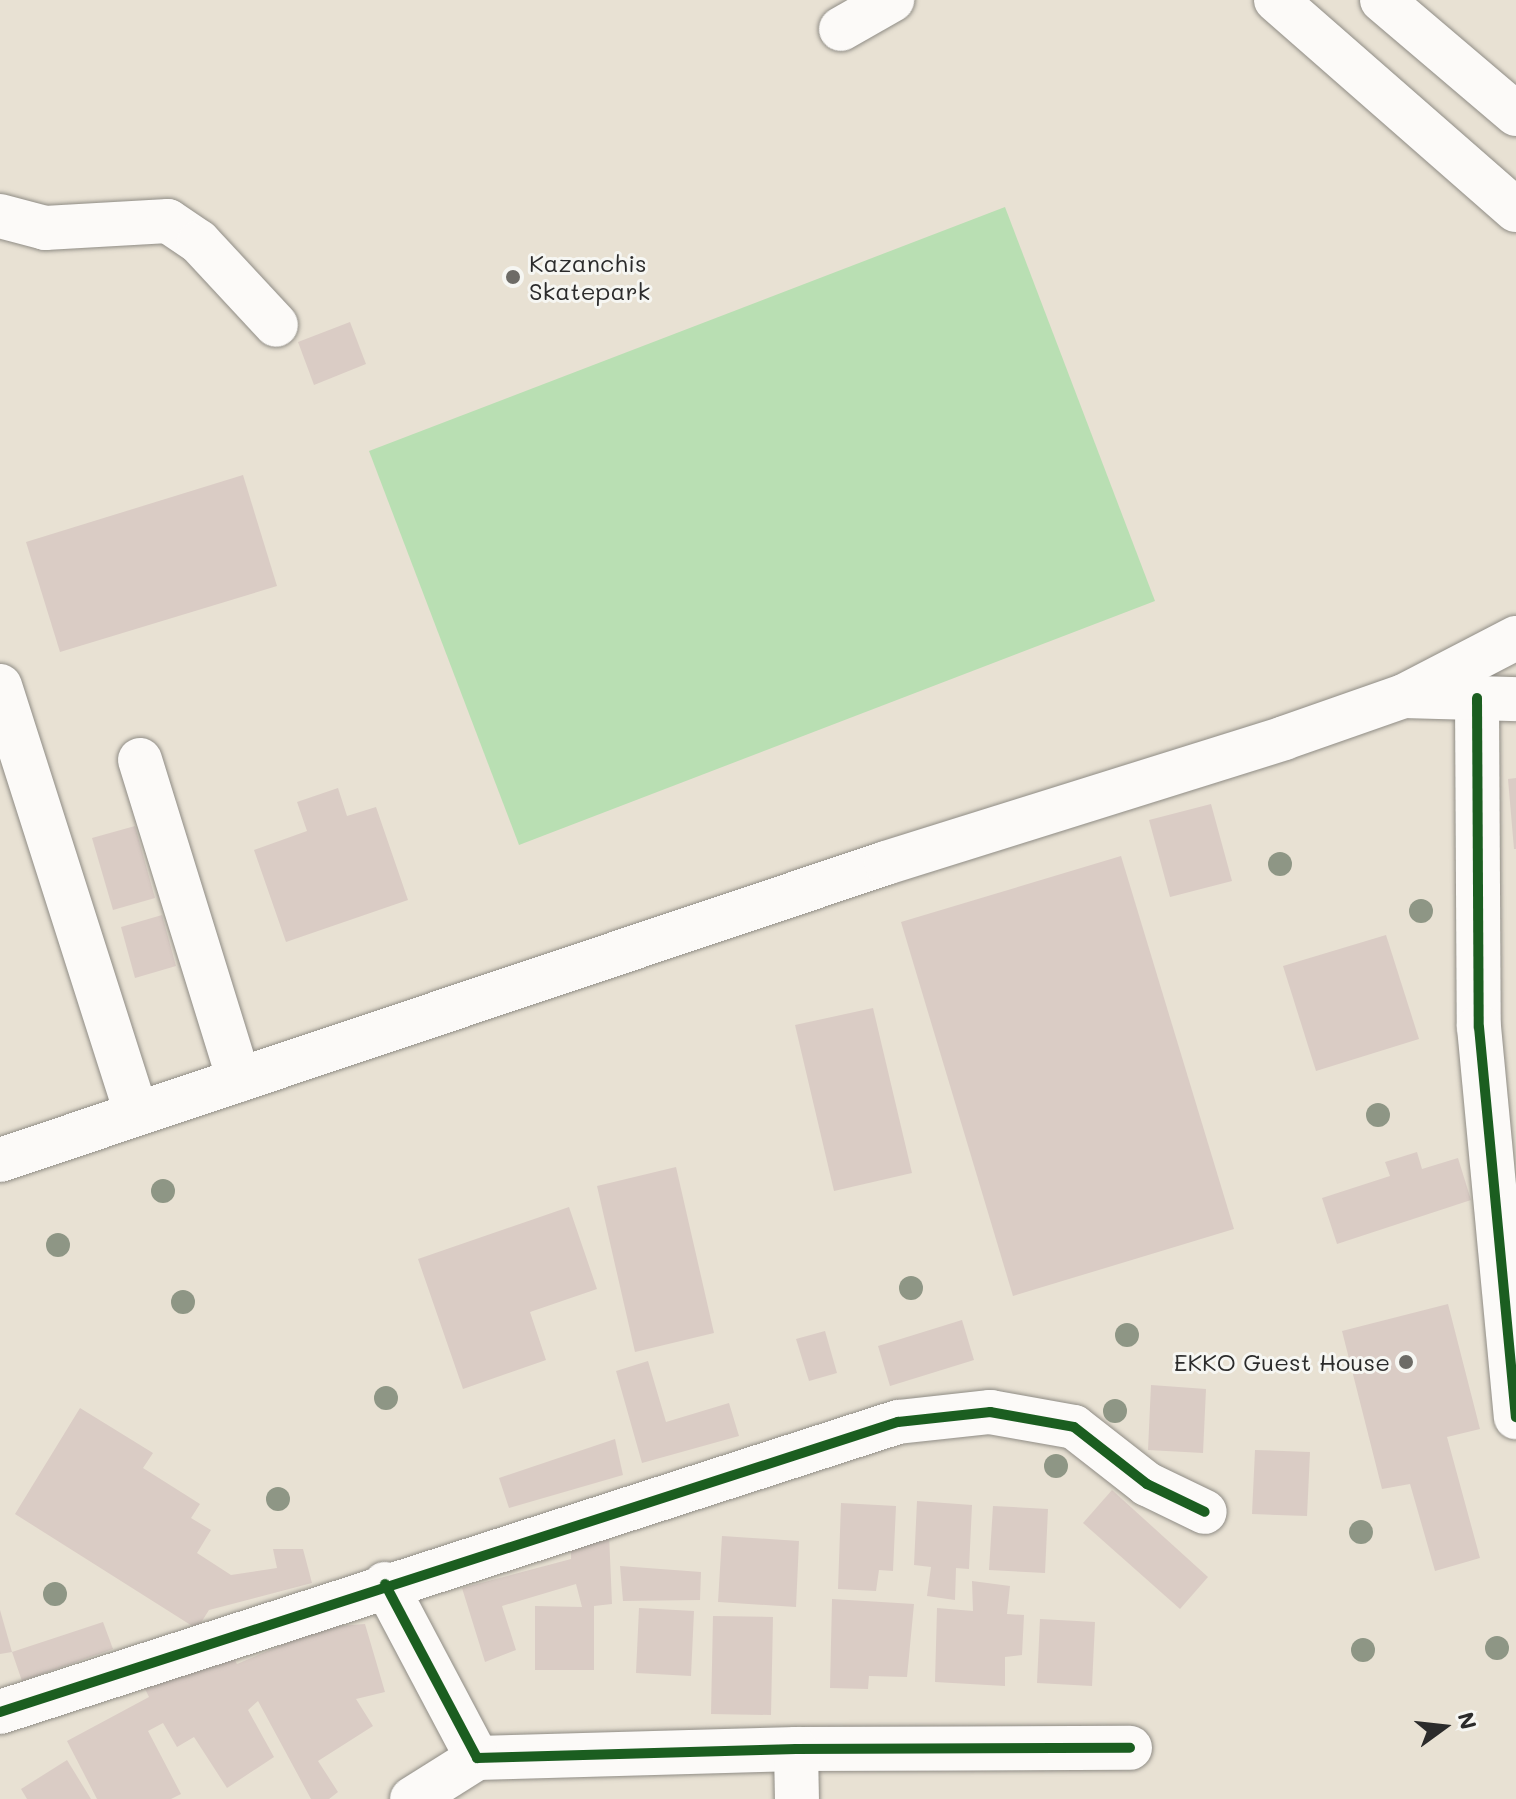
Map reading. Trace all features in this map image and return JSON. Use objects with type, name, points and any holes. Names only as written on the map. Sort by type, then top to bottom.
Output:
[{"type":"street","points":[[841,29],[892,0]]},
{"type":"street","points":[[1276,0],[1516,210]]},
{"type":"street","points":[[1382,0],[1516,114]]},
{"type":"street","points":[[0,216],[45,228],[168,221],[199,242],[276,325]]},
{"type":"street","points":[[0,1160],[1404,696],[1516,638]]},
{"type":"street","points":[[0,686],[137,1114]]},
{"type":"street","points":[[1404,696],[1497,698],[1479,1027],[1516,1417]]},
{"type":"street","points":[[140,760],[239,1080]]},
{"type":"street","points":[[0,1712],[385,1584],[898,1422],[990,1412],[1074,1427],[1147,1484],[1205,1512]]},
{"type":"street","points":[[385,1584],[477,1758]]},
{"type":"street","points":[[412,1799],[477,1758],[796,1749],[1130,1748]]},
{"type":"street","points":[[796,1749],[797,1799]]},
{"type":"green space","points":[[1005,207],[1155,601],[519,845],[369,451]]},
{"type":"building","points":[[350,322],[366,364],[314,385],[298,342]]},
{"type":"building","points":[[243,475],[277,586],[60,652],[26,542]]},
{"type":"building","points":[[1516,778],[1516,849],[1514,849],[1508,779]]},
{"type":"building","points":[[338,788],[347,816],[376,807],[408,900],[286,942],[254,850],[307,831],[297,802]]},
{"type":"building","points":[[1211,804],[1232,881],[1170,897],[1149,820]]},
{"type":"building","points":[[135,826],[155,898],[113,910],[92,838]]},
{"type":"building","points":[[1121,856],[1234,1229],[1013,1296],[901,922]]},
{"type":"building","points":[[162,915],[176,966],[135,978],[121,927]]},
{"type":"building","points":[[1386,935],[1419,1039],[1316,1071],[1283,966]]},
{"type":"building","points":[[873,1008],[912,1173],[834,1191],[795,1025]]},
{"type":"building","points":[[1417,1152],[1422,1169],[1458,1158],[1471,1200],[1337,1244],[1322,1198],[1390,1176],[1385,1162]]},
{"type":"building","points":[[676,1167],[714,1333],[635,1352],[597,1186]]},
{"type":"building","points":[[569,1207],[597,1289],[530,1312],[546,1360],[463,1389],[418,1259]]},
{"type":"building","points":[[1448,1304],[1480,1429],[1447,1437],[1480,1558],[1435,1571],[1410,1484],[1382,1489],[1342,1331]]},
{"type":"building","points":[[962,1320],[974,1360],[890,1386],[878,1346]]},
{"type":"building","points":[[825,1331],[837,1373],[809,1381],[796,1339]]},
{"type":"building","points":[[648,1361],[666,1422],[729,1403],[739,1436],[642,1463],[616,1371]]},
{"type":"building","points":[[1151,1385],[1206,1389],[1203,1453],[1148,1450]]},
{"type":"building","points":[[80,1408],[153,1453],[143,1468],[200,1504],[191,1518],[211,1530],[197,1553],[231,1575],[277,1568],[273,1549],[303,1549],[312,1583],[209,1610],[197,1629],[15,1514]]},
{"type":"building","points":[[615,1439],[623,1475],[509,1508],[499,1478]]},
{"type":"building","points":[[1255,1450],[1310,1452],[1307,1516],[1252,1514]]},
{"type":"building","points":[[1112,1490],[1208,1577],[1180,1609],[1083,1523]]},
{"type":"building","points":[[917,1501],[972,1505],[969,1569],[956,1568],[955,1600],[927,1596],[931,1567],[914,1565]]},
{"type":"building","points":[[841,1503],[896,1506],[893,1571],[879,1570],[876,1591],[838,1589]]},
{"type":"building","points":[[993,1506],[1048,1509],[1045,1573],[989,1570]]},
{"type":"building","points":[[609,1534],[612,1604],[594,1606],[594,1670],[535,1670],[535,1606],[582,1607],[576,1584],[502,1606],[516,1650],[485,1662],[462,1588],[571,1559],[571,1545]]},
{"type":"building","points":[[722,1536],[799,1541],[796,1607],[718,1602]]},
{"type":"building","points":[[620,1566],[701,1572],[700,1600],[623,1601]]},
{"type":"building","points":[[972,1581],[1010,1586],[1007,1614],[1024,1615],[1022,1655],[1005,1657],[1005,1686],[935,1682],[937,1608],[973,1611]]},
{"type":"building","points":[[832,1599],[914,1604],[907,1677],[869,1676],[868,1689],[830,1688]]},
{"type":"building","points":[[639,1608],[694,1611],[691,1676],[636,1673]]},
{"type":"building","points":[[0,1610],[12,1652],[0,1654]]},
{"type":"building","points":[[713,1616],[773,1617],[771,1715],[711,1714]]},
{"type":"building","points":[[1040,1619],[1095,1622],[1092,1686],[1037,1683]]},
{"type":"building","points":[[103,1622],[113,1649],[22,1681],[12,1652]]},
{"type":"building","points":[[365,1624],[385,1692],[356,1699],[373,1726],[318,1761],[338,1792],[329,1799],[311,1799],[258,1701],[248,1710],[274,1757],[227,1788],[194,1737],[177,1747],[163,1723],[148,1731],[181,1794],[171,1799],[97,1799],[67,1741],[149,1697],[141,1681],[232,1655],[237,1664],[325,1627]]},
{"type":"building","points":[[67,1760],[91,1799],[27,1799],[21,1789]]},
{"type":"cycle path","points":[[1477,698],[1479,1027],[1516,1417]]},
{"type":"cycle path","points":[[0,1712],[898,1422],[990,1412],[1074,1427],[1147,1484],[1205,1512]]},
{"type":"cycle path","points":[[385,1584],[477,1758],[796,1749],[1130,1748]]},
{"type":"place","name":"Kazanchis Skatepark","points":[[513,277]]},
{"type":"place","name":"EKKO Guest House","points":[[1406,1362]]}]
